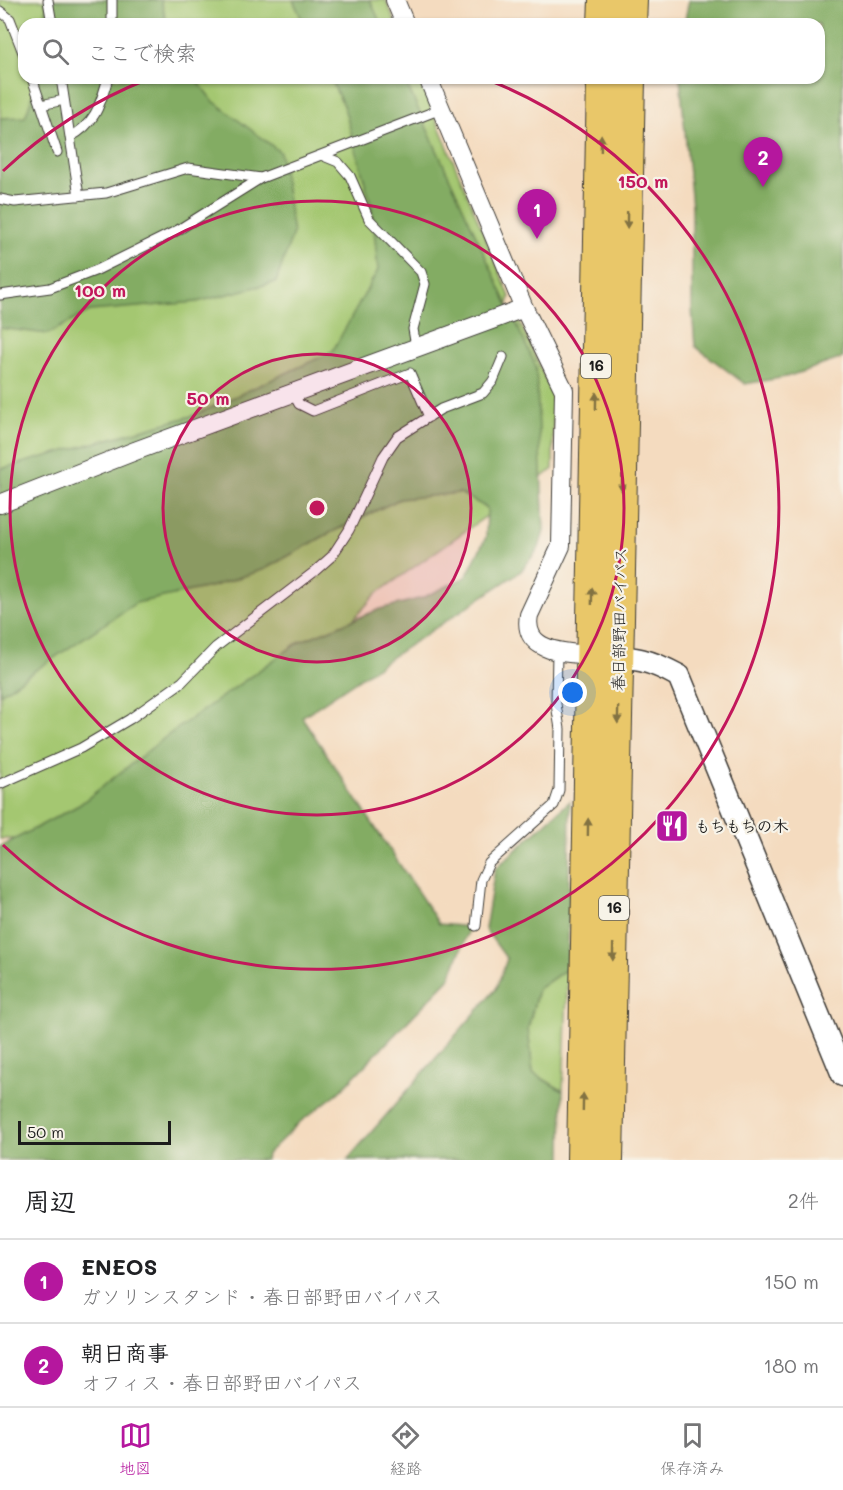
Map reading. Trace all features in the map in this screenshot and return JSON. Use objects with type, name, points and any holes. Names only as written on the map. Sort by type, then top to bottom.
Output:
[{"type":"highway","points":[[603,18],[604,0]]},
{"type":"highway","points":[[631,18],[632,0]]},
{"type":"highway","name":"春日部野田バイパス","points":[[602,84],[608,1160]]},
{"type":"highway","name":"春日部野田バイパス","points":[[582,1160],[630,84]]},
{"type":"street","points":[[395,0],[402,18]]},
{"type":"street","points":[[431,84],[524,308],[564,390],[561,546],[529,615],[527,626],[531,637],[557,652],[637,658],[654,663],[679,676],[843,1075]]},
{"type":"street","points":[[0,504],[135,451],[524,308]]},
{"type":"lane","points":[[48,0],[51,18]]},
{"type":"lane","points":[[112,0],[112,18]]},
{"type":"lane","points":[[0,11],[10,19],[18,40]]},
{"type":"lane","points":[[34,84],[57,152]]},
{"type":"lane","points":[[62,84],[79,196]]},
{"type":"lane","points":[[70,137],[90,123],[100,104],[106,84]]},
{"type":"lane","points":[[41,105],[64,100]]},
{"type":"lane","points":[[0,295],[50,288],[97,270],[178,230],[261,178],[441,109]]},
{"type":"lane","points":[[321,155],[338,162],[350,176],[369,219],[422,272],[425,284],[413,329],[416,347]]},
{"type":"lane","points":[[0,199],[15,202],[106,193],[188,168],[261,178]]},
{"type":"lane","points":[[0,784],[81,748],[130,719],[182,682],[216,646],[314,572],[332,556],[349,530],[383,457],[397,437],[441,409],[483,393],[493,381],[503,357]]},
{"type":"lane","points":[[293,393],[299,404],[313,411],[410,373],[429,417]]},
{"type":"lane","points":[[477,926],[481,880],[489,863],[554,805],[559,790],[560,729],[556,704],[557,652]]},
{"type":"green space","points":[[0,0],[386,0],[394,18],[18,18],[18,84],[421,84],[510,297],[508,304],[0,500]]},
{"type":"green space","points":[[45,0],[161,0],[166,18],[46,18]]},
{"type":"green space","points":[[293,0],[370,0],[378,18],[301,18]]},
{"type":"green space","points":[[689,0],[843,0],[843,358],[786,377],[745,384],[695,346],[692,309],[692,207],[681,84],[825,84],[825,18],[685,18]]},
{"type":"green space","points":[[37,84],[200,84],[212,100],[280,152],[293,233],[276,282],[197,302],[90,311],[48,334],[0,328],[0,118],[25,117]]},
{"type":"green space","points":[[333,84],[407,84],[536,367],[544,531],[539,548],[521,571],[302,717],[439,924],[470,927],[449,979],[339,1092],[300,1122],[267,1154],[266,1160],[0,1160],[0,847],[79,805],[168,735],[299,642],[380,609],[422,598],[466,577],[486,537],[487,508],[460,493],[400,499],[326,535],[265,569],[214,586],[136,603],[0,694],[0,469],[195,415],[332,352],[378,270],[372,208],[344,107]]},
{"type":"green space","points":[[516,320],[519,321],[553,396],[553,469],[376,594],[329,647],[33,839],[0,839],[0,513]]},
{"type":"green space","points":[[570,801],[568,968],[538,989],[528,1028],[533,1073],[563,1091],[562,1160],[347,1160],[496,989],[507,959],[485,929],[495,869]]},
{"type":"green space","points":[[568,968],[563,1091],[533,1073],[528,1028],[538,989]]},
{"type":"place","name":"朝日商事","points":[[763,187]]},
{"type":"place","name":"ENEOS","points":[[537,239]]},
{"type":"place","name":"もちもちの木","points":[[672,826]]}]
